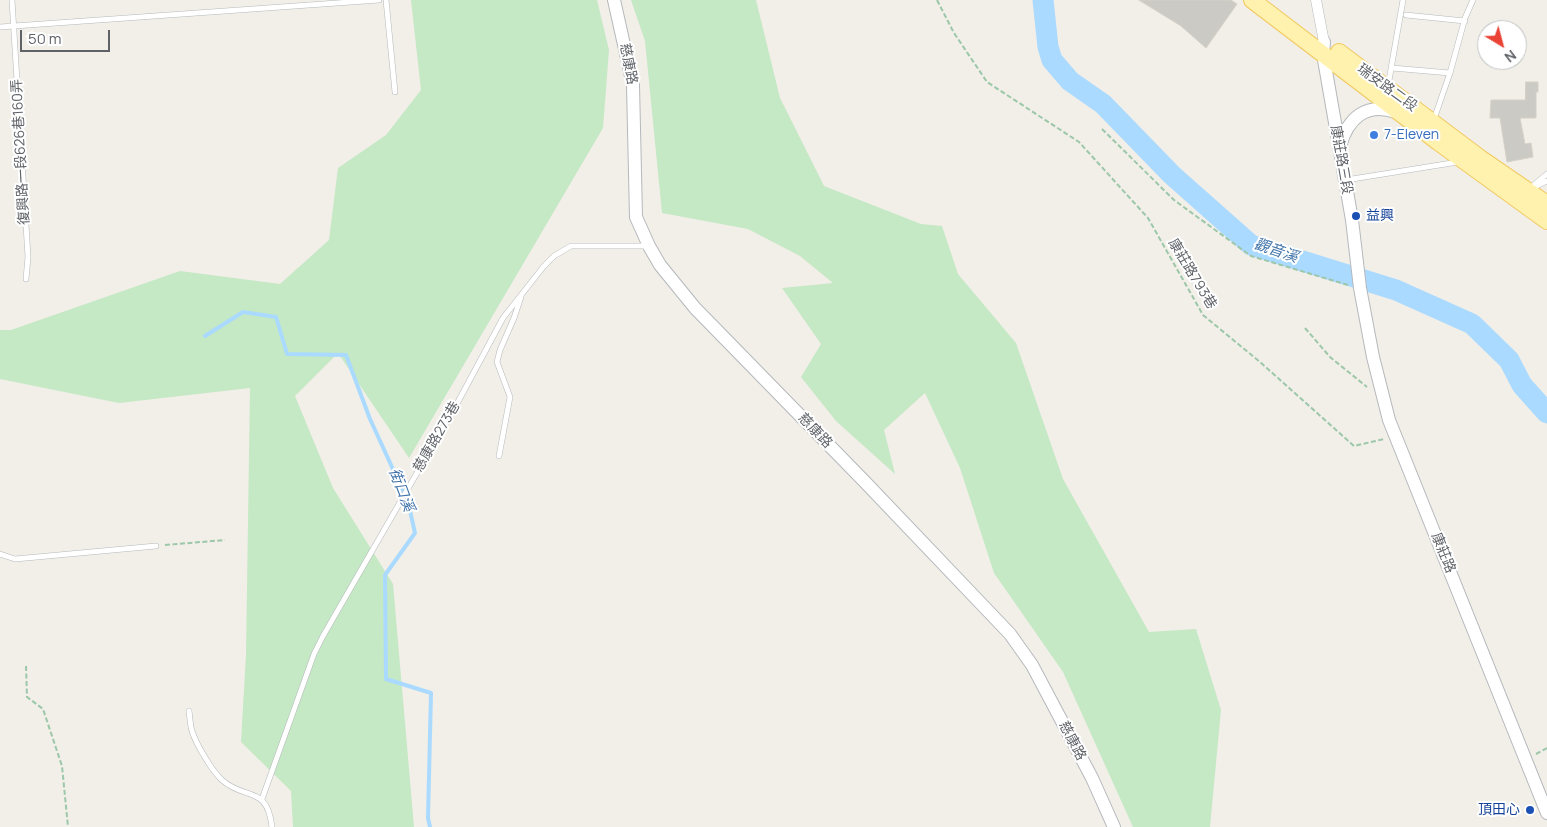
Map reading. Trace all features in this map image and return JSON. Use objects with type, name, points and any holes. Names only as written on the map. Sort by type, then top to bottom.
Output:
[{"type":"main road","points":[[1252,0],[1324,48]]},
{"type":"main road","points":[[1269,0],[1324,48]]},
{"type":"main road","name":"瑞安路二段","points":[[1324,48],[1387,88],[1480,158],[1547,204]]},
{"type":"main road","name":"瑞安路二段","points":[[1324,48],[1400,113],[1547,221]]},
{"type":"street","name":"慈康路","points":[[614,0],[632,85],[636,218],[660,265],[695,308],[866,482],[1010,634],[1032,666],[1092,778],[1114,827]]},
{"type":"street","points":[[1316,0],[1324,48]]},
{"type":"street","name":"康莊路三段","points":[[1324,48],[1360,288]]},
{"type":"street","points":[[1340,148],[1344,134],[1353,120],[1367,111],[1384,108],[1400,113]]},
{"type":"street","name":"康莊路","points":[[1360,288],[1389,420],[1547,813]]},
{"type":"lane","name":"復興路一段626巷160弄","points":[[12,0],[28,257],[26,279]]},
{"type":"lane","points":[[0,27],[379,0]]},
{"type":"lane","points":[[386,0],[395,92]]},
{"type":"lane","points":[[1387,88],[1403,0]]},
{"type":"lane","points":[[1433,122],[1473,0]]},
{"type":"lane","points":[[1406,15],[1465,21]]},
{"type":"lane","points":[[1392,68],[1450,73]]},
{"type":"lane","points":[[1345,180],[1464,161]]},
{"type":"lane","points":[[1528,190],[1547,174]]},
{"type":"lane","points":[[1528,190],[1547,181]]},
{"type":"lane","name":"慈康路273巷","points":[[262,799],[314,654],[323,636],[454,408],[503,318],[544,266],[554,256],[571,246],[649,246]]},
{"type":"lane","points":[[499,456],[510,397],[498,362],[500,350],[522,294]]},
{"type":"lane","points":[[0,554],[15,559],[156,546]]},
{"type":"lane","points":[[189,711],[191,730],[213,768],[222,780],[262,799],[266,805],[272,827]]},
{"type":"path","name":"康莊路793巷","points":[[937,0],[954,33],[987,82],[1079,142],[1148,218],[1203,315],[1260,362],[1354,446],[1396,436]]},
{"type":"path","points":[[1102,129],[1174,200],[1251,256],[1360,288]]},
{"type":"path","points":[[1305,328],[1330,357],[1384,401]]},
{"type":"path","points":[[156,546],[225,540]]},
{"type":"path","points":[[26,666],[27,697],[43,709],[62,766],[68,827]]},
{"type":"green space","points":[[411,0],[597,0],[609,50],[603,128],[409,458],[338,353],[295,396],[333,488],[393,584],[414,827],[293,827],[291,791],[241,742],[246,655],[250,388],[119,403],[0,379],[0,330],[11,330],[180,271],[280,284],[329,240],[338,168],[386,135],[421,90]]},
{"type":"green space","points":[[631,0],[756,0],[780,98],[824,186],[921,224],[942,226],[958,274],[1016,343],[1063,479],[1149,632],[1196,629],[1221,710],[1210,827],[1133,827],[1063,672],[994,573],[960,468],[925,393],[884,430],[895,474],[836,421],[801,377],[821,344],[782,288],[833,283],[800,256],[748,229],[662,213],[645,41]]},
{"type":"building","points":[[1139,0],[1231,0],[1237,4],[1206,48],[1181,26]]},
{"type":"building","points":[[1526,82],[1538,82],[1536,118],[1520,118],[1525,144],[1531,143],[1533,157],[1507,162],[1500,118],[1490,118],[1491,100],[1525,100]]},
{"type":"waterway","name":"觀音溪","points":[[1043,0],[1048,47],[1052,60],[1070,81],[1103,104],[1172,175],[1251,245],[1396,290],[1472,324],[1509,360],[1522,385],[1547,413]]},
{"type":"waterway","name":"街口溪","points":[[205,336],[243,312],[276,317],[287,354],[346,355],[370,419],[408,502],[415,533],[385,575],[386,679],[431,693],[428,818],[430,827]]},
{"type":"place","name":"7-Eleven","points":[[1374,135]]},
{"type":"place","name":"益興","points":[[1356,216]]},
{"type":"place","name":"頂田心","points":[[1530,810]]}]
